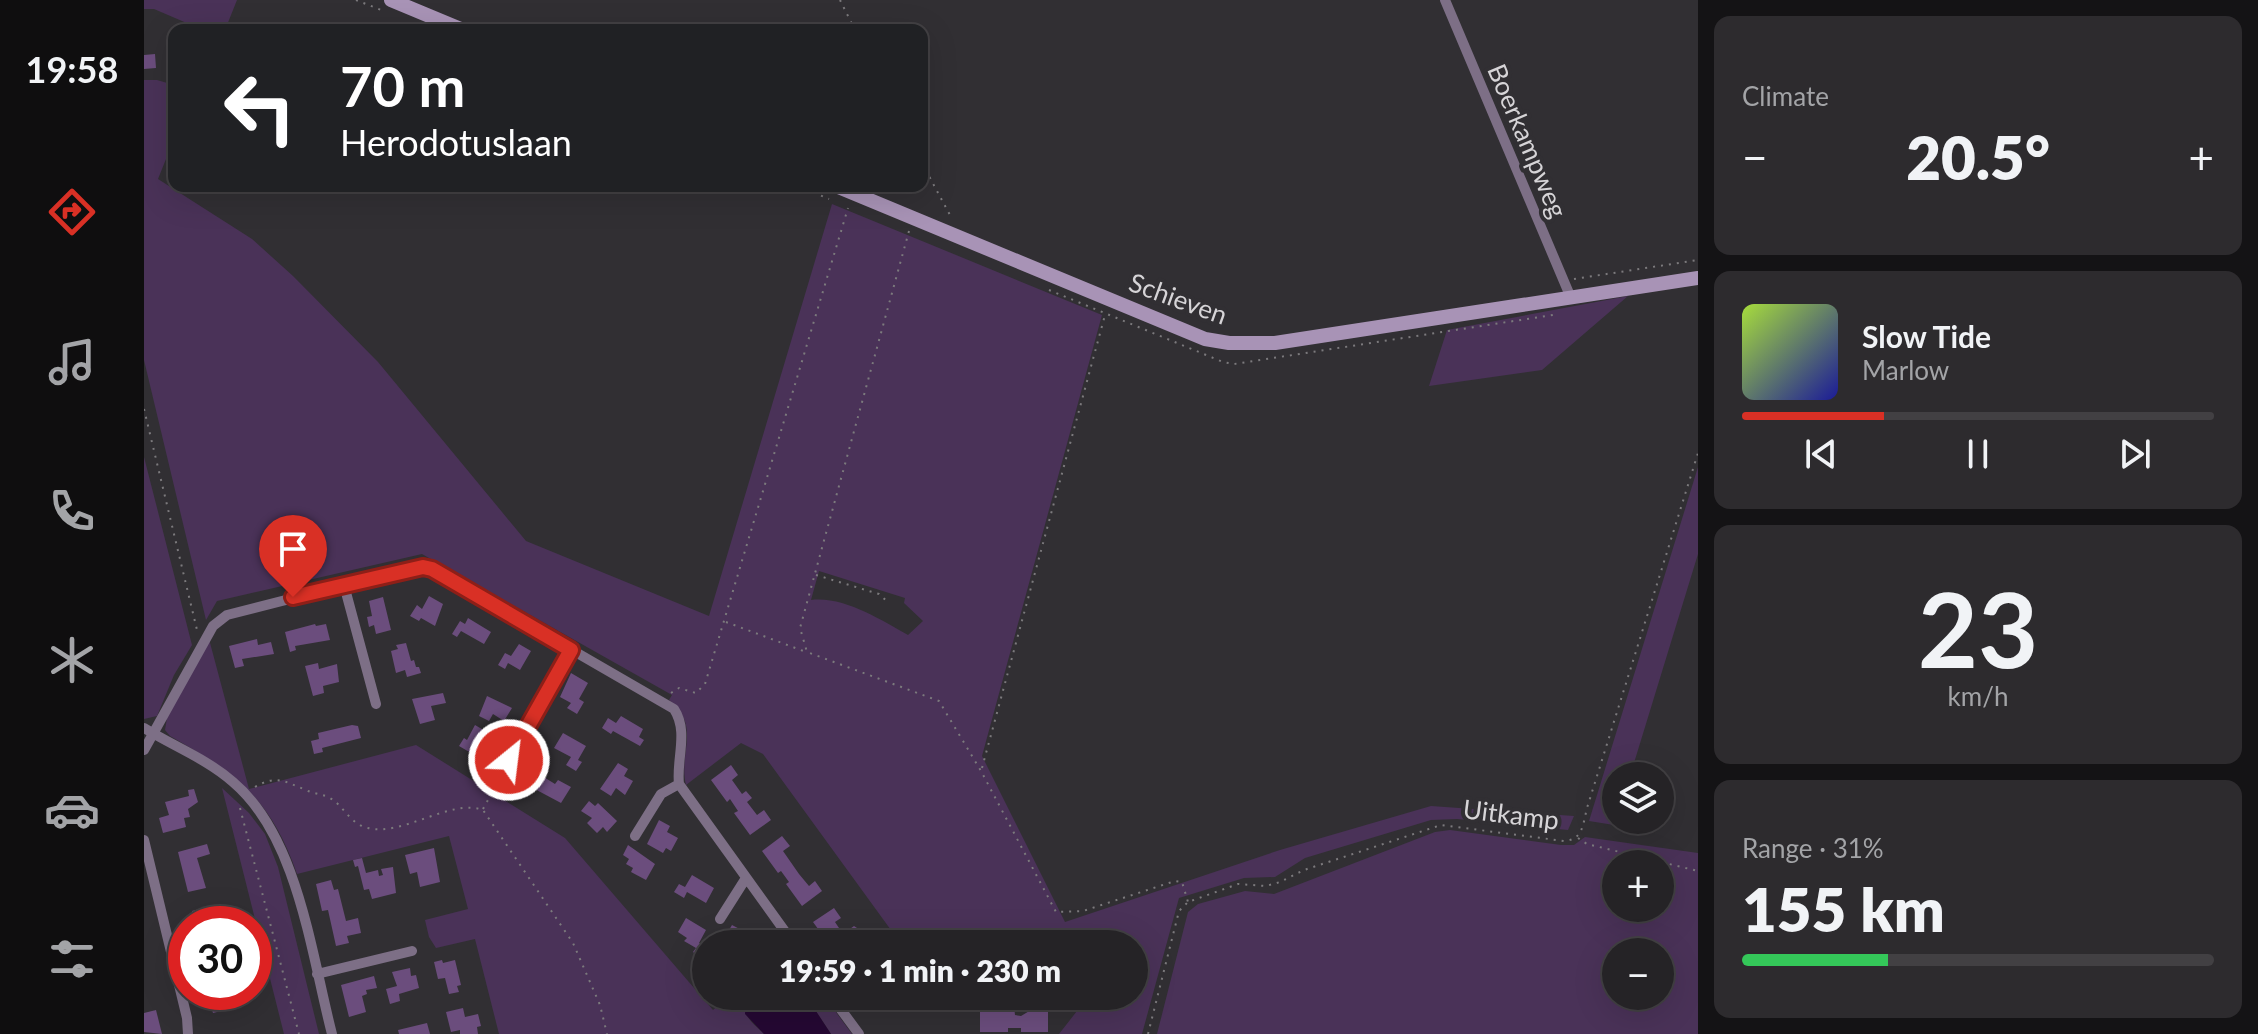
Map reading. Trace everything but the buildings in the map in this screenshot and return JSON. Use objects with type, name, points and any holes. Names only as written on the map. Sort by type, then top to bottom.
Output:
[{"type":"street","points":[[391,0],[449,24]]},
{"type":"street","name":"Boerkampweg","points":[[1445,0],[1561,281],[1571,298]]},
{"type":"street","name":"Schieven","points":[[851,192],[1205,339],[1229,343],[1275,343],[1698,278]]},
{"type":"street","points":[[144,750],[148,731],[213,626],[227,615],[415,567],[432,569],[665,703],[680,718],[679,784],[784,930]]},
{"type":"street","points":[[344,585],[376,704]]},
{"type":"street","points":[[509,760],[571,650]]},
{"type":"street","points":[[148,731],[218,770],[246,793],[264,815],[283,848],[332,1034]]},
{"type":"street","points":[[635,836],[661,794],[679,784]]},
{"type":"street","points":[[144,840],[187,1018],[188,1034]]},
{"type":"street","points":[[720,919],[746,878]]},
{"type":"street","points":[[317,974],[412,951]]},
{"type":"street","points":[[841,1010],[859,1034]]},
{"type":"path","points":[[840,0],[852,24]]},
{"type":"path","points":[[928,174],[956,225],[955,235]]},
{"type":"path","points":[[665,703],[675,688],[696,693],[701,690],[848,207]]},
{"type":"path","points":[[807,652],[800,628],[909,231]]},
{"type":"path","points":[[1561,281],[1698,260]]},
{"type":"path","name":"Schieven","points":[[1049,290],[1234,364],[1563,313]]},
{"type":"path","points":[[981,771],[1105,314]]},
{"type":"path","points":[[144,409],[201,646]]},
{"type":"path","name":"Uitkamp","points":[[1188,902],[1238,884],[1266,886],[1280,882],[1304,870],[1441,825],[1564,841],[1577,838],[1582,832],[1698,453]]},
{"type":"path","points":[[814,574],[879,594],[889,603]]},
{"type":"path","points":[[724,622],[939,701],[981,771],[1056,912],[1083,911],[1175,881],[1182,882],[1188,902],[1179,911],[1148,1034]]},
{"type":"path","points":[[483,810],[509,760]]},
{"type":"path","points":[[299,1034],[238,800],[271,779],[284,778],[309,792],[331,798],[358,824],[372,829],[395,827],[467,808],[483,810],[573,943],[600,1005],[607,1034]]},
{"type":"path","points":[[1577,838],[1587,844],[1698,871]]},
{"type":"shaded area","points":[[144,0],[237,0],[227,24],[189,24],[154,9],[144,9]]},
{"type":"shaded area","points":[[144,80],[168,83],[168,154],[158,179],[168,185],[168,192],[178,192],[252,239],[293,276],[378,362],[526,541],[709,616],[832,204],[1102,315],[982,756],[1065,922],[1280,850],[1431,806],[1574,816],[1568,830],[1457,819],[1431,820],[1305,858],[1275,877],[1244,878],[1179,898],[1142,1034],[1059,1034],[1076,1010],[1148,1010],[1148,930],[891,930],[763,754],[741,743],[686,785],[687,730],[679,710],[669,700],[672,695],[422,554],[217,601],[206,620],[144,360]],"holes":[[[819,571],[905,598],[904,603],[923,621],[908,635],[849,605],[811,600]]]},
{"type":"shaded area","points":[[1628,296],[1542,370],[1429,386],[1447,330]]},
{"type":"shaded area","points":[[144,457],[192,645],[174,675],[157,716],[144,719]]},
{"type":"shaded area","points":[[1698,467],[1698,554],[1634,762],[1607,762]]},
{"type":"shaded area","points":[[209,639],[249,789],[416,745],[565,838],[692,986],[692,1010],[745,1010],[751,1022],[764,1034],[499,1034],[475,939],[436,948],[429,937],[425,920],[468,909],[449,836],[297,874],[276,826],[263,807],[233,777],[170,736],[165,730],[167,718]]},
{"type":"shaded area","points":[[1602,779],[1602,823],[1589,821]]},
{"type":"shaded area","points":[[222,788],[249,813],[265,834],[278,867],[319,1034],[284,1034],[272,986],[272,906],[252,906]]},
{"type":"shaded area","points":[[1450,830],[1561,845],[1574,845],[1585,837],[1698,853],[1698,1034],[1157,1034],[1188,912],[1198,904],[1245,891],[1274,894],[1435,832]]},
{"type":"shaded area","points":[[745,1010],[815,1010],[831,1034],[764,1034],[745,1014]]},
{"type":"shaded area","points":[[815,1010],[834,1010],[852,1034],[831,1034]]},
{"type":"route","points":[[293,597],[423,567],[432,569],[571,650],[509,760]]}]
